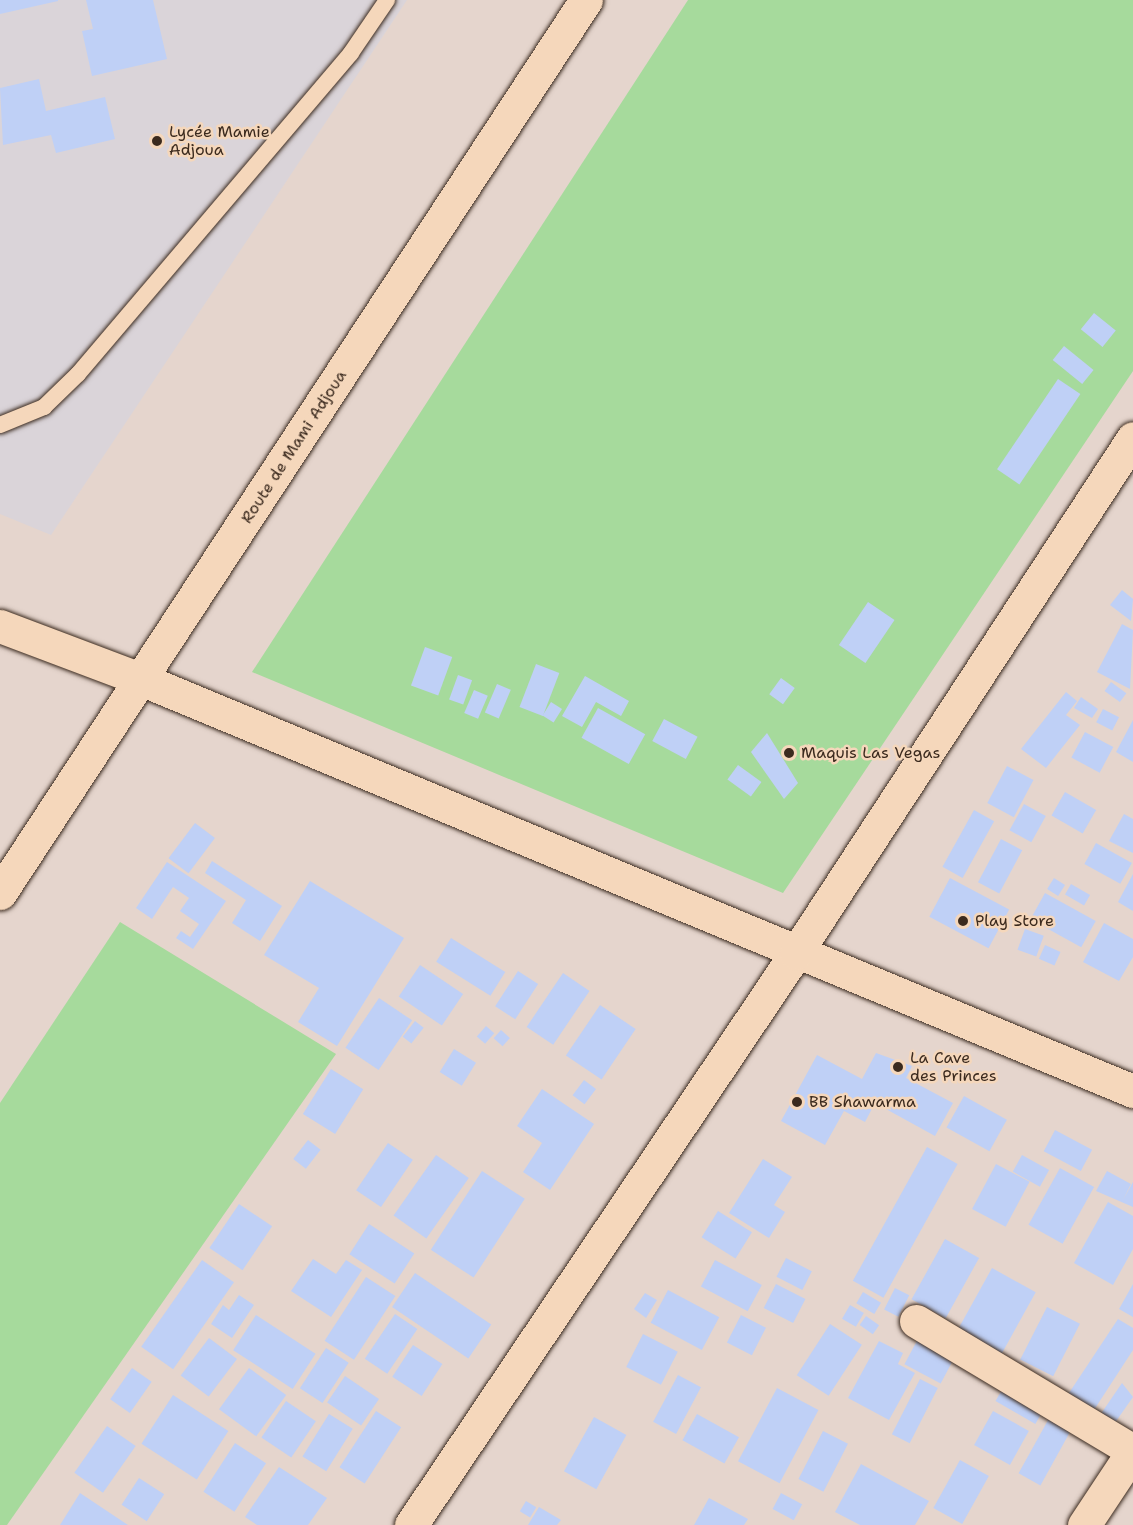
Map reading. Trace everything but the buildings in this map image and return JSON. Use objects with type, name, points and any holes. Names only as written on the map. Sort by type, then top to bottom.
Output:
[{"type":"street","name":"Route de Mami Adjoua","points":[[0,893],[143,680],[586,0]]},
{"type":"street","points":[[411,1525],[796,953],[1133,438]]},
{"type":"street","points":[[0,626],[143,680],[1133,1091]]},
{"type":"street","points":[[916,1321],[1133,1451],[1084,1525]]},
{"type":"lane","points":[[0,425],[44,407],[78,374],[351,53],[387,0]]},
{"type":"shaded area","name":"Lycée Mamie Adjoua","points":[[0,0],[407,0],[51,535],[0,514]]},
{"type":"green space","points":[[688,0],[1133,0],[1133,371],[783,893],[252,672]]},
{"type":"green space","points":[[120,922],[336,1054],[7,1525],[0,1525],[0,1103]]},
{"type":"place","name":"Lycée Mamie Adjoua","points":[[157,141]]},
{"type":"place","name":"Maquis Las Vegas","points":[[789,753]]},
{"type":"place","name":"Play Store","points":[[963,921]]},
{"type":"place","name":"La Cave des Princes","points":[[898,1067]]},
{"type":"place","name":"BB Shawarma","points":[[797,1102]]}]
